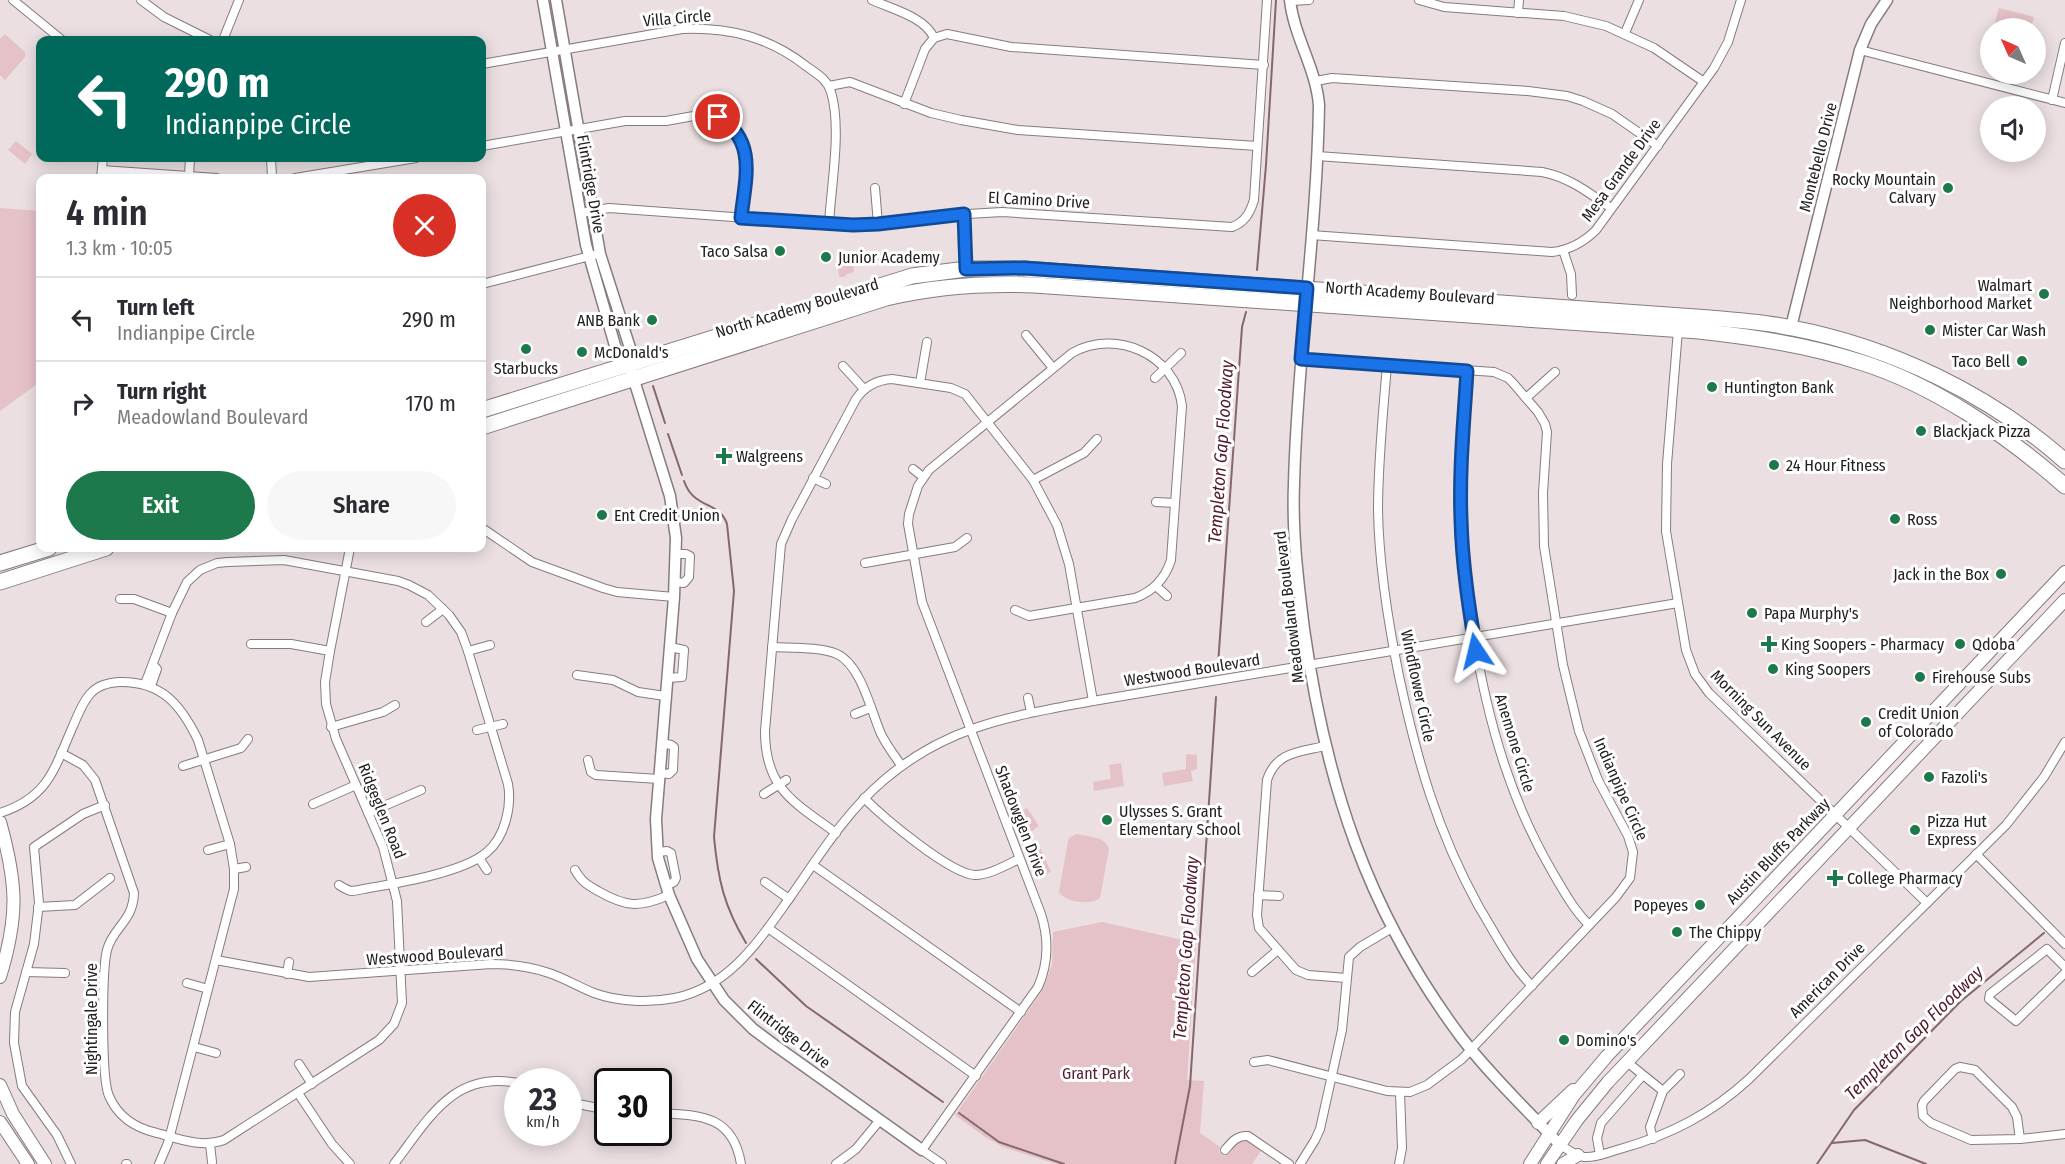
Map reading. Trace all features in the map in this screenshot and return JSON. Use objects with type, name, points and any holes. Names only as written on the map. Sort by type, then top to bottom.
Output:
[{"type":"highway","name":"North Academy Boulevard","points":[[486,425],[631,371],[890,282],[912,276],[966,269],[1024,268],[1738,335],[1792,344],[1860,362],[1887,372],[1932,394],[2012,443],[2065,486]]},
{"type":"highway","name":"North Academy Boulevard","points":[[486,409],[631,371],[915,291],[967,284],[1034,285],[1306,296],[1710,318],[1791,327],[1855,344],[1904,362],[1971,394],[2028,432],[2065,461]]},
{"type":"highway","points":[[1656,328],[1672,322],[1775,333],[1791,327]]},
{"type":"highway","points":[[1792,344],[1801,338],[1842,349],[1855,344]]},
{"type":"highway","points":[[0,563],[36,552]]},
{"type":"highway","points":[[0,582],[94,552]]},
{"type":"main road","name":"Austin Bluffs Parkway","points":[[1530,1164],[1582,1085],[1699,958],[2065,572]]},
{"type":"main road","points":[[1547,1164],[1600,1091],[2065,600]]},
{"type":"main road","points":[[0,822],[15,891],[11,933],[0,977]]},
{"type":"main road","points":[[0,1084],[13,1114],[45,1164]]},
{"type":"main road","points":[[1538,1123],[1560,1101],[1582,1085]]},
{"type":"main road","points":[[0,1122],[28,1164]]},
{"type":"main road","points":[[1563,1164],[1578,1155]]},
{"type":"street","points":[[13,0],[57,36]]},
{"type":"street","points":[[141,0],[179,26],[201,36]]},
{"type":"street","points":[[225,36],[239,0]]},
{"type":"street","name":"Flintridge Drive","points":[[543,0],[589,257],[618,356],[631,371]]},
{"type":"street","name":"Flintridge Drive","points":[[556,0],[600,254],[631,351],[631,371],[670,496],[675,525],[675,582],[656,819],[658,852],[667,891],[693,951],[712,983],[734,1011],[753,1029],[942,1164]]},
{"type":"street","points":[[872,0],[919,21],[928,28],[934,38]]},
{"type":"street","points":[[828,224],[836,128],[829,86],[846,81],[904,104],[961,120],[1018,130],[1257,146],[1267,0]]},
{"type":"street","points":[[1290,1],[1309,0]]},
{"type":"street","points":[[1419,0],[1444,7],[1576,18],[1606,26],[1654,48],[1704,82]]},
{"type":"street","points":[[1518,13],[1519,0]]},
{"type":"street","points":[[1624,33],[1639,0]]},
{"type":"street","name":"Mesa Grande Drive","points":[[1311,235],[1552,252],[1563,250],[1590,236],[1658,146],[1722,55],[1741,0]]},
{"type":"street","name":"Montebello Drive","points":[[1791,327],[1860,50],[1871,24],[1887,0]]},
{"type":"street","name":"Meadowland Boulevard","points":[[1290,1],[1294,21],[1316,81],[1319,105],[1293,482],[1293,519],[1299,591],[1325,746],[1335,787],[1352,838],[1392,928],[1430,992],[1471,1050],[1501,1085],[1560,1144]]},
{"type":"street","name":"Villa Circle","points":[[486,63],[682,29],[707,28],[758,39],[782,50],[819,74],[829,86]]},
{"type":"street","points":[[904,104],[925,49],[934,38],[940,36],[953,35],[1011,47],[1264,65]]},
{"type":"street","points":[[2052,100],[2065,43]]},
{"type":"street","points":[[1860,50],[2065,103]]},
{"type":"street","points":[[1316,81],[1332,78],[1559,95],[1599,107],[1625,122],[1658,146]]},
{"type":"street","points":[[486,145],[625,121],[666,121],[699,115],[718,117],[735,129],[745,147],[746,164],[741,218]]},
{"type":"street","name":"El Camino Drive","points":[[581,213],[609,208],[828,224],[878,224],[964,214],[1023,213],[1232,227],[1243,221],[1252,208],[1257,146]]},
{"type":"street","points":[[1317,156],[1542,171],[1562,176],[1611,208]]},
{"type":"street","points":[[319,174],[392,162]]},
{"type":"street","points":[[875,188],[878,224]]},
{"type":"street","points":[[964,214],[966,269]]},
{"type":"street","points":[[1563,250],[1571,274],[1572,295]]},
{"type":"street","points":[[486,283],[600,254]]},
{"type":"street","points":[[601,298],[613,295]]},
{"type":"street","name":"Morning Sun Avenue","points":[[1678,330],[1665,513],[1668,548],[1690,663],[1700,683],[1927,903]]},
{"type":"street","points":[[1026,335],[1053,368]]},
{"type":"street","points":[[920,383],[927,342]]},
{"type":"street","name":"Shadowglen Drive","points":[[922,1150],[1031,999],[1043,976],[1047,939],[1041,914],[924,613],[913,555],[909,514],[914,494],[923,477],[936,463],[1079,349],[1104,344],[1141,351],[1158,360],[1166,368],[1178,385],[1182,406],[1171,560],[1168,571],[1156,586]]},
{"type":"street","points":[[1155,378],[1181,353]]},
{"type":"street","name":"Indianpipe Circle","points":[[1254,1062],[1268,1060],[1400,1092],[1418,1089],[1437,1080],[1471,1050],[1589,925],[1624,887],[1632,870],[1633,852],[1628,836],[1598,780],[1574,714],[1555,623],[1544,546],[1543,493],[1547,432],[1543,418],[1513,383],[1501,375],[1301,359]]},
{"type":"street","name":"Windflower Circle","points":[[1387,365],[1378,509],[1382,570],[1394,651],[1415,749],[1441,828],[1462,874],[1512,960],[1532,986]]},
{"type":"street","points":[[843,366],[864,389]]},
{"type":"street","name":"Anemone Circle","points":[[1467,371],[1460,486],[1465,578],[1490,721],[1513,792],[1544,858],[1574,908],[1589,925]]},
{"type":"street","points":[[1526,398],[1555,372]]},
{"type":"street","points":[[836,833],[798,804],[769,766],[765,743],[772,647],[775,554],[813,478],[856,399],[864,389],[884,380],[920,383],[961,391],[970,397],[1033,480],[1068,543],[1076,609],[1093,701]]},
{"type":"street","points":[[1033,480],[1084,453],[1097,439]]},
{"type":"street","points":[[913,469],[923,477]]},
{"type":"street","points":[[813,478],[826,484]]},
{"type":"street","points":[[1156,502],[1175,503]]},
{"type":"street","points":[[486,532],[514,557],[603,588],[617,592],[674,597]]},
{"type":"street","points":[[865,563],[955,547],[967,537]]},
{"type":"street","name":"Ridgeglen Road","points":[[170,1137],[194,1143],[210,1143],[229,1137],[379,1040],[394,1024],[402,1003],[397,901],[393,884],[383,847],[331,727],[325,691],[330,651],[349,552]]},
{"type":"street","points":[[148,685],[157,669],[153,666],[172,613],[187,582],[200,570],[217,563],[274,556],[398,581],[428,595],[442,609],[460,632],[468,651],[508,784],[510,801],[507,816],[497,839],[479,858],[438,873],[393,884],[350,891],[339,885]]},
{"type":"street","points":[[1015,610],[1029,616],[1076,609],[1135,598],[1156,586],[1167,596]]},
{"type":"street","points":[[120,599],[134,599],[172,613]]},
{"type":"street","name":"Westwood Boulevard","points":[[216,960],[287,974],[318,977],[490,964],[514,965],[547,972],[604,996],[638,1001],[686,995],[712,983],[742,960],[864,798],[902,765],[940,741],[969,729],[1031,712],[1678,603]]},
{"type":"street","points":[[426,622],[442,609]]},
{"type":"street","points":[[251,644],[302,645],[330,651]]},
{"type":"street","points":[[468,651],[490,645]]},
{"type":"street","points":[[772,647],[824,651],[846,656],[859,676],[870,708],[888,747],[902,765]]},
{"type":"street","points":[[578,675],[613,680],[638,692],[665,696]]},
{"type":"street","points":[[1169,678],[1171,689]]},
{"type":"street","points":[[0,813],[22,805],[47,782],[85,700],[98,687],[114,682],[148,685],[165,694],[185,716],[198,740],[230,844],[234,869],[232,901],[170,1137],[159,1164]]},
{"type":"street","points":[[1028,698],[1031,712]]},
{"type":"street","points":[[331,727],[383,712],[395,705]]},
{"type":"street","points":[[855,714],[870,708]]},
{"type":"street","points":[[477,730],[503,724]]},
{"type":"street","points":[[183,766],[240,748],[248,739]]},
{"type":"street","name":"American Drive","points":[[1578,1155],[1586,1157],[1600,1155],[1680,1128],[1701,1117],[1740,1087],[2026,802],[2065,742]]},
{"type":"street","points":[[1325,746],[1288,755],[1280,759],[1270,772],[1257,915],[1259,928],[1291,965],[1302,973],[1346,978]]},
{"type":"street","name":"Nightingale Drive","points":[[61,753],[86,768],[95,780],[134,893],[131,912],[111,940],[105,960],[106,1084],[112,1103],[118,1112],[133,1125],[170,1137]]},
{"type":"street","points":[[588,760],[594,779],[659,776]]},
{"type":"street","points":[[764,794],[782,782]]},
{"type":"street","points":[[313,804],[356,785]]},
{"type":"street","points":[[368,813],[421,790]]},
{"type":"street","points":[[864,798],[895,826],[965,873],[983,874],[1019,860]]},
{"type":"street","points":[[71,1164],[57,1135],[22,1086],[14,1043],[15,1012],[34,944],[38,907],[34,847],[83,813],[105,805]]},
{"type":"street","points":[[208,850],[230,844]]},
{"type":"street","points":[[1976,854],[2065,944]]},
{"type":"street","points":[[479,858],[487,870]]},
{"type":"street","points":[[813,865],[1021,1012]]},
{"type":"street","points":[[234,869],[246,867]]},
{"type":"street","points":[[575,870],[582,881],[621,903],[644,904],[667,891]]},
{"type":"street","points":[[38,907],[75,904],[110,878]]},
{"type":"street","points":[[765,882],[789,899]]},
{"type":"street","points":[[1258,895],[1279,896]]},
{"type":"street","points":[[768,928],[976,1076]]},
{"type":"street","points":[[1300,1164],[1320,1129],[1342,1030],[1350,957],[1354,951],[1392,928]]},
{"type":"street","points":[[2065,967],[2047,949],[1990,994],[1989,999],[2016,1021],[2065,973]]},
{"type":"street","points":[[1252,972],[1278,950]]},
{"type":"street","points":[[287,974],[290,962]]},
{"type":"street","points":[[26,972],[65,973]]},
{"type":"street","points":[[187,983],[208,989]]},
{"type":"street","points":[[194,1047],[216,1053]]},
{"type":"street","points":[[1627,1062],[1663,1091]]},
{"type":"street","points":[[299,1064],[312,1084]]},
{"type":"street","points":[[2020,1139],[2015,1111],[1975,1070],[1970,1068],[1955,1069],[1924,1101],[1919,1110],[1931,1123],[1971,1140],[2020,1139],[2065,1134]]},
{"type":"street","points":[[1653,1139],[1650,1127],[1663,1091],[1680,1074]]},
{"type":"street","points":[[1600,1155],[1597,1138],[1599,1128],[1642,1076]]},
{"type":"street","points":[[394,1164],[434,1111],[452,1094],[462,1088],[486,1081],[504,1082]]},
{"type":"street","points":[[1399,1164],[1402,1148],[1400,1092]]},
{"type":"street","points":[[298,1093],[332,1143],[350,1164]]},
{"type":"street","points":[[672,1113],[696,1114],[713,1121],[730,1135],[739,1153],[741,1164]]},
{"type":"street","points":[[836,1164],[856,1149],[880,1120]]},
{"type":"street","points":[[1225,1150],[1235,1139],[1242,1136],[1248,1137],[1289,1164]]},
{"type":"street","points":[[210,1143],[212,1162]]},
{"type":"street","points":[[1560,1144],[1578,1155]]},
{"type":"green space","points":[[1999,8],[2034,17],[2034,18],[1996,18]]},
{"type":"green space","points":[[5,34],[25,52],[25,57],[5,80],[0,75],[0,39]]},
{"type":"green space","points":[[16,141],[32,154],[25,164],[8,150]]},
{"type":"green space","points":[[0,208],[36,211],[36,385],[0,411]]},
{"type":"green space","points":[[852,256],[854,272],[839,277],[838,267],[841,266],[842,258]]},
{"type":"green space","points":[[1186,754],[1197,755],[1197,769],[1191,771],[1193,781],[1164,786],[1162,773],[1186,769]]},
{"type":"green space","points":[[1121,763],[1124,786],[1094,791],[1093,782],[1111,779],[1109,765]]},
{"type":"green space","points":[[1027,808],[1039,826],[1025,836],[1014,815]]},
{"type":"green space","points":[[1077,834],[1100,839],[1109,849],[1100,898],[1090,902],[1072,900],[1059,892],[1068,841],[1070,837]]},
{"type":"green space","points":[[1037,841],[1051,872],[1041,876],[1027,845]]},
{"type":"green space","name":"Grant Park","points":[[1102,922],[1196,943],[1187,1080],[1204,1081],[1200,1133],[1220,1147],[1219,1152],[1224,1156],[1230,1153],[1234,1144],[1243,1138],[1252,1140],[1263,1148],[1252,1164],[1056,1164],[1003,1147],[955,1115],[1041,993],[1052,965],[1053,932]]},
{"type":"waterway","name":"Templeton Gap Floodway","points":[[1257,270],[1276,0]]},
{"type":"waterway","name":"Templeton Gap Floodway","points":[[1218,665],[1242,327],[1246,312]]},
{"type":"waterway","points":[[653,386],[665,423]]},
{"type":"waterway","points":[[668,434],[682,475]]},
{"type":"waterway","points":[[684,481],[694,497],[718,511],[727,524],[734,591],[714,837],[723,892],[732,917],[746,943]]},
{"type":"waterway","name":"Templeton Gap Floodway","points":[[1175,1164],[1190,1086],[1216,697]]},
{"type":"waterway","name":"Templeton Gap Floodway","points":[[1817,1164],[1854,1110],[1961,1001],[2044,933]]},
{"type":"waterway","points":[[756,959],[806,1006],[943,1102]]},
{"type":"waterway","points":[[959,1113],[999,1142],[1064,1164]]},
{"type":"waterway","points":[[1832,1143],[1865,1140],[1926,1164]]},
{"type":"place","name":"Rocky Mountain Calvary","points":[[1948,188]]},
{"type":"place","name":"Taco Salsa","points":[[780,251]]},
{"type":"place","name":"Junior Academy","points":[[826,257]]},
{"type":"place","name":"Walmart Neighborhood Market","points":[[2044,294]]},
{"type":"place","name":"ANB Bank","points":[[652,320]]},
{"type":"place","name":"Mister Car Wash","points":[[1930,330]]},
{"type":"place","name":"Starbucks","points":[[526,349]]},
{"type":"place","name":"McDonald's","points":[[582,352]]},
{"type":"place","name":"Taco Bell","points":[[2022,361]]},
{"type":"place","name":"Huntington Bank","points":[[1712,387]]},
{"type":"place","name":"Blackjack Pizza","points":[[1921,431]]},
{"type":"place","name":"Walgreens","points":[[724,456]]},
{"type":"place","name":"24 Hour Fitness","points":[[1774,465]]},
{"type":"place","name":"Ent Credit Union","points":[[602,515]]},
{"type":"place","name":"Ross","points":[[1895,519]]},
{"type":"place","name":"Jack in the Box","points":[[2001,574]]},
{"type":"place","name":"Papa Murphy's","points":[[1752,613]]},
{"type":"place","name":"King Soopers - Pharmacy","points":[[1769,644]]},
{"type":"place","name":"Qdoba","points":[[1960,644]]},
{"type":"place","name":"King Soopers","points":[[1773,669]]},
{"type":"place","name":"Firehouse Subs","points":[[1920,677]]},
{"type":"place","name":"Credit Union of Colorado","points":[[1866,722]]},
{"type":"place","name":"Fazoli's","points":[[1929,777]]},
{"type":"place","name":"Ulysses S. Grant Elementary School","points":[[1107,820]]},
{"type":"place","name":"Pizza Hut Express","points":[[1915,830]]},
{"type":"place","name":"College Pharmacy","points":[[1835,878]]},
{"type":"place","name":"Popeyes","points":[[1700,905]]},
{"type":"place","name":"The Chippy","points":[[1677,932]]},
{"type":"place","name":"Domino's","points":[[1564,1040]]},
{"type":"route","points":[[718,117],[735,129],[745,147],[746,164],[741,218],[853,225],[964,214],[966,269],[1024,268],[1307,288],[1301,359],[1467,371],[1460,486],[1465,578],[1476,651]]}]
